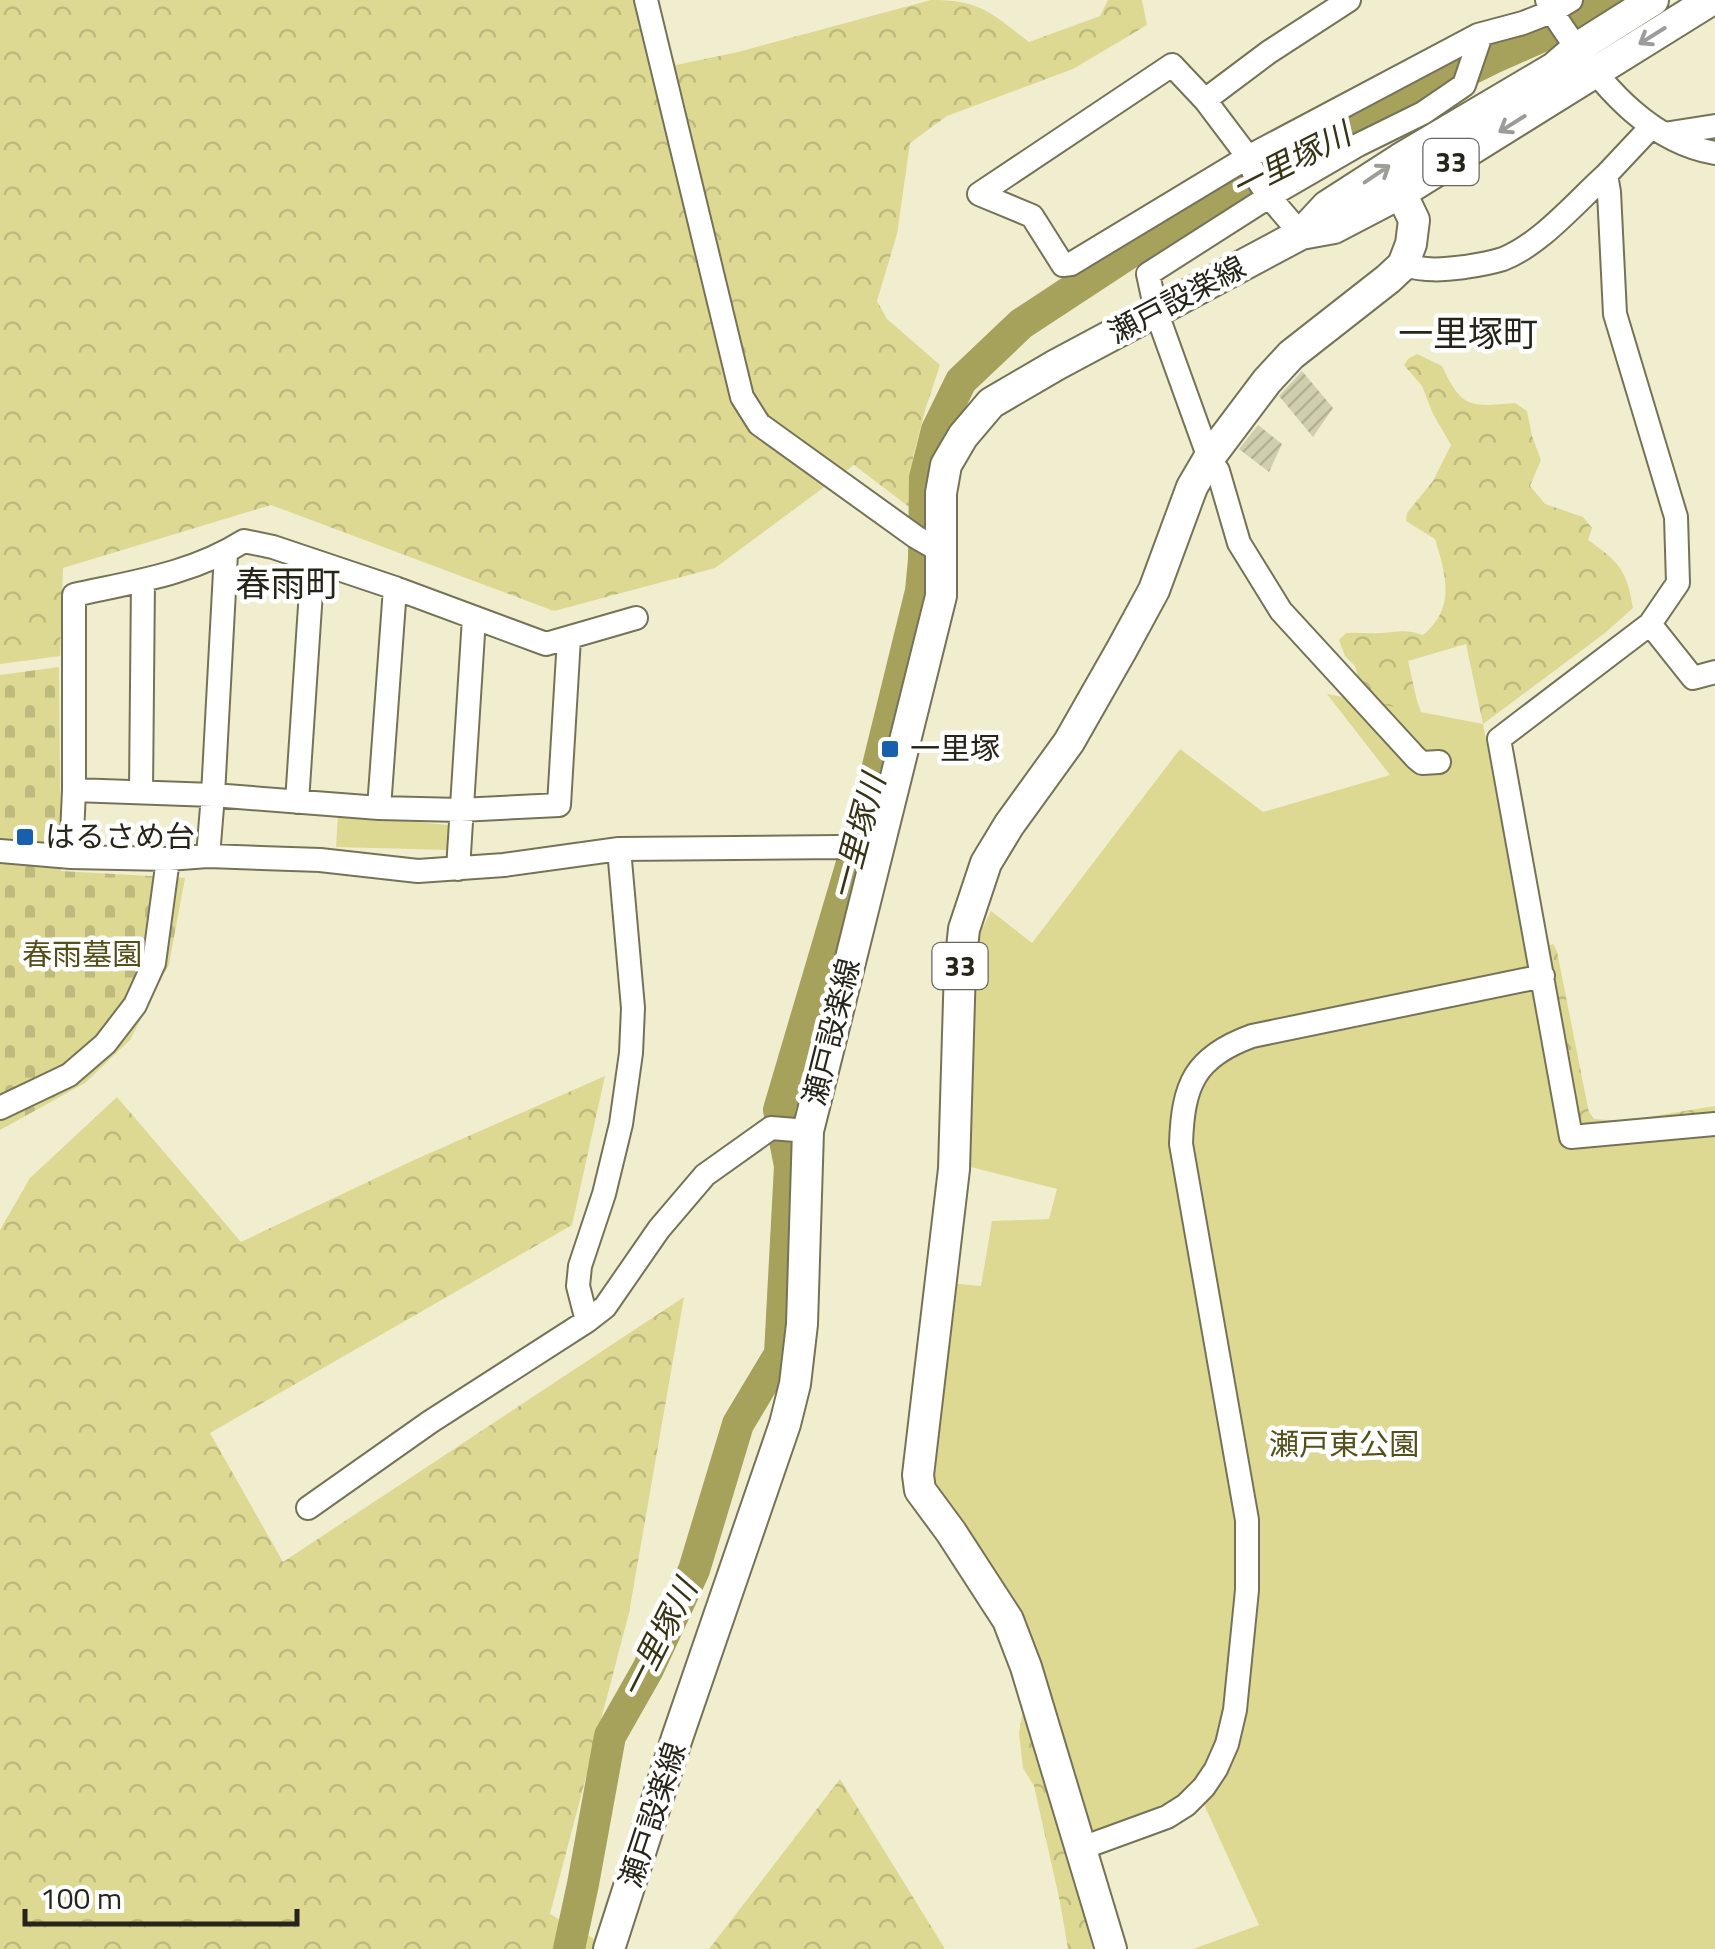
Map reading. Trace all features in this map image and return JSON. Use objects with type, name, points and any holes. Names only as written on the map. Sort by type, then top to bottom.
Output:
[{"type":"main road","name":"瀬戸設楽線","points":[[1300,234],[1334,228],[1401,194],[1562,22],[1653,0]]},
{"type":"main road","name":"瀬戸設楽線","points":[[1562,22],[1711,0]]},
{"type":"main road","name":"瀬戸設楽線","points":[[609,1949],[785,1424],[795,1384],[802,1324],[804,1130],[938,613],[941,596],[932,546],[946,466],[963,436],[991,403],[1300,234],[1328,206],[1554,68],[1562,22]]},
{"type":"main road","name":"33","points":[[1110,1949],[1026,1667],[1008,1620],[920,1490],[918,1476],[954,1168],[964,928],[986,864],[1069,742],[1154,590],[1192,487],[1209,458],[1291,355],[1403,265],[1414,220],[1401,194]]},
{"type":"street","points":[[646,0],[742,396],[759,424],[932,546]]},
{"type":"street","points":[[1204,100],[1349,0]]},
{"type":"street","points":[[1300,234],[1267,192],[1248,160],[1204,100],[1172,65],[979,194],[1032,216],[1063,265],[1071,264],[1248,160],[1478,38],[1522,23],[1562,22],[1614,94],[1679,143],[1715,153]]},
{"type":"street","points":[[1438,762],[1422,763],[1416,758],[1280,611],[1239,543],[1218,471],[1209,458],[1156,311],[1148,274],[1267,192],[1423,113],[1464,85],[1478,38]]},
{"type":"street","points":[[1403,265],[1425,271],[1447,270],[1507,257],[1537,238],[1658,130],[1715,126]]},
{"type":"street","points":[[1606,175],[1615,314],[1676,517],[1678,583],[1650,624],[1500,739],[1571,1137],[1715,1124]]},
{"type":"street","points":[[71,857],[74,594],[188,570],[244,541],[395,588],[546,644],[636,618]]},
{"type":"street","points":[[208,856],[226,552]]},
{"type":"street","points":[[297,802],[313,561]]},
{"type":"street","points":[[141,792],[143,580]]},
{"type":"street","points":[[378,808],[395,588]]},
{"type":"street","points":[[458,869],[474,618]]},
{"type":"street","points":[[1650,624],[1694,678],[1715,672]]},
{"type":"street","points":[[74,790],[214,795],[378,808],[460,810],[560,805],[570,638]]},
{"type":"street","points":[[0,851],[71,857],[320,860],[418,870],[458,869],[618,849],[840,847],[876,854]]},
{"type":"street","points":[[587,1321],[578,1286],[580,1266],[604,1194],[621,1124],[631,1053],[633,1008],[618,849]]},
{"type":"street","points":[[0,1108],[69,1075],[105,1044],[134,1005],[154,964],[168,859]]},
{"type":"street","points":[[1082,1848],[1168,1817],[1186,1805],[1216,1769],[1235,1710],[1247,1590],[1247,1520],[1181,1144],[1182,1110],[1191,1084],[1206,1061],[1226,1046],[1252,1036],[1543,976]]},
{"type":"street","points":[[308,1508],[604,1307],[659,1229],[706,1175],[771,1128],[804,1130]]},
{"type":"green space","points":[[0,0],[651,0],[676,65],[931,0],[962,2],[984,10],[1029,42],[1100,16],[1108,0],[1142,0],[1147,25],[1073,69],[947,116],[910,143],[897,234],[877,301],[887,319],[940,365],[913,457],[917,513],[854,465],[715,568],[554,611],[271,505],[63,568],[60,656],[0,664]]},
{"type":"green space","points":[[1417,354],[1442,366],[1462,398],[1469,402],[1515,403],[1527,411],[1541,460],[1530,486],[1545,504],[1583,517],[1592,528],[1588,540],[1614,561],[1624,576],[1633,608],[1483,724],[1466,644],[1408,661],[1433,751],[1362,690],[1355,666],[1345,656],[1339,640],[1346,633],[1406,631],[1423,635],[1440,614],[1444,602],[1445,578],[1435,539],[1406,521],[1407,513],[1433,481],[1451,445],[1422,386],[1404,365]]},
{"type":"green space","name":"春雨墓園","points":[[59,667],[61,871],[185,878],[169,964],[130,1040],[85,1083],[0,1130],[0,675]]},
{"type":"green space","name":"瀬戸東公園","points":[[1327,694],[1483,724],[1562,1146],[1715,1131],[1715,1949],[1193,1949],[1259,1925],[1197,1789],[1125,1823],[1096,1830],[1085,1828],[1023,1635],[929,1482],[948,1283],[981,1286],[992,1221],[1049,1219],[1057,1189],[967,1166],[978,937],[991,911],[1032,943],[1180,749],[1263,812],[1390,775]]},
{"type":"green space","points":[[338,814],[448,825],[449,850],[336,847]]},
{"type":"green space","points":[[1553,944],[1589,1112],[1594,1119],[1623,1121],[1715,1106],[1715,1119],[1583,1126],[1545,947]]},
{"type":"green space","points":[[605,1076],[572,1225],[210,1433],[283,1562],[684,1297],[629,1613],[550,1914],[612,1949],[0,1949],[0,1230],[30,1178],[117,1097],[241,1242]]},
{"type":"green space","points":[[1018,1682],[1088,1914],[1093,1949],[1068,1949],[1034,1786],[1023,1768],[1019,1733],[1023,1710],[1015,1688]]},
{"type":"green space","points":[[840,1779],[945,1949],[709,1949]]},
{"type":"building","points":[[1302,371],[1333,408],[1313,437],[1279,396]]},
{"type":"building","points":[[1258,425],[1282,444],[1269,472],[1239,449]]},
{"type":"waterway","name":"一里塚川","points":[[569,1949],[610,1736],[648,1669],[694,1570],[738,1424],[780,1354],[790,1166],[779,1110],[865,819],[921,591],[925,478],[937,430],[961,381],[1021,324],[1164,230],[1279,164],[1585,17],[1607,0]]},
{"type":"place","name":"一里塚","points":[[890,749]]},
{"type":"place","name":"はるさめ台","points":[[25,837]]},
{"type":"district","name":"一里塚町","points":[[1468,334]]},
{"type":"district","name":"春雨町","points":[[288,584]]}]
